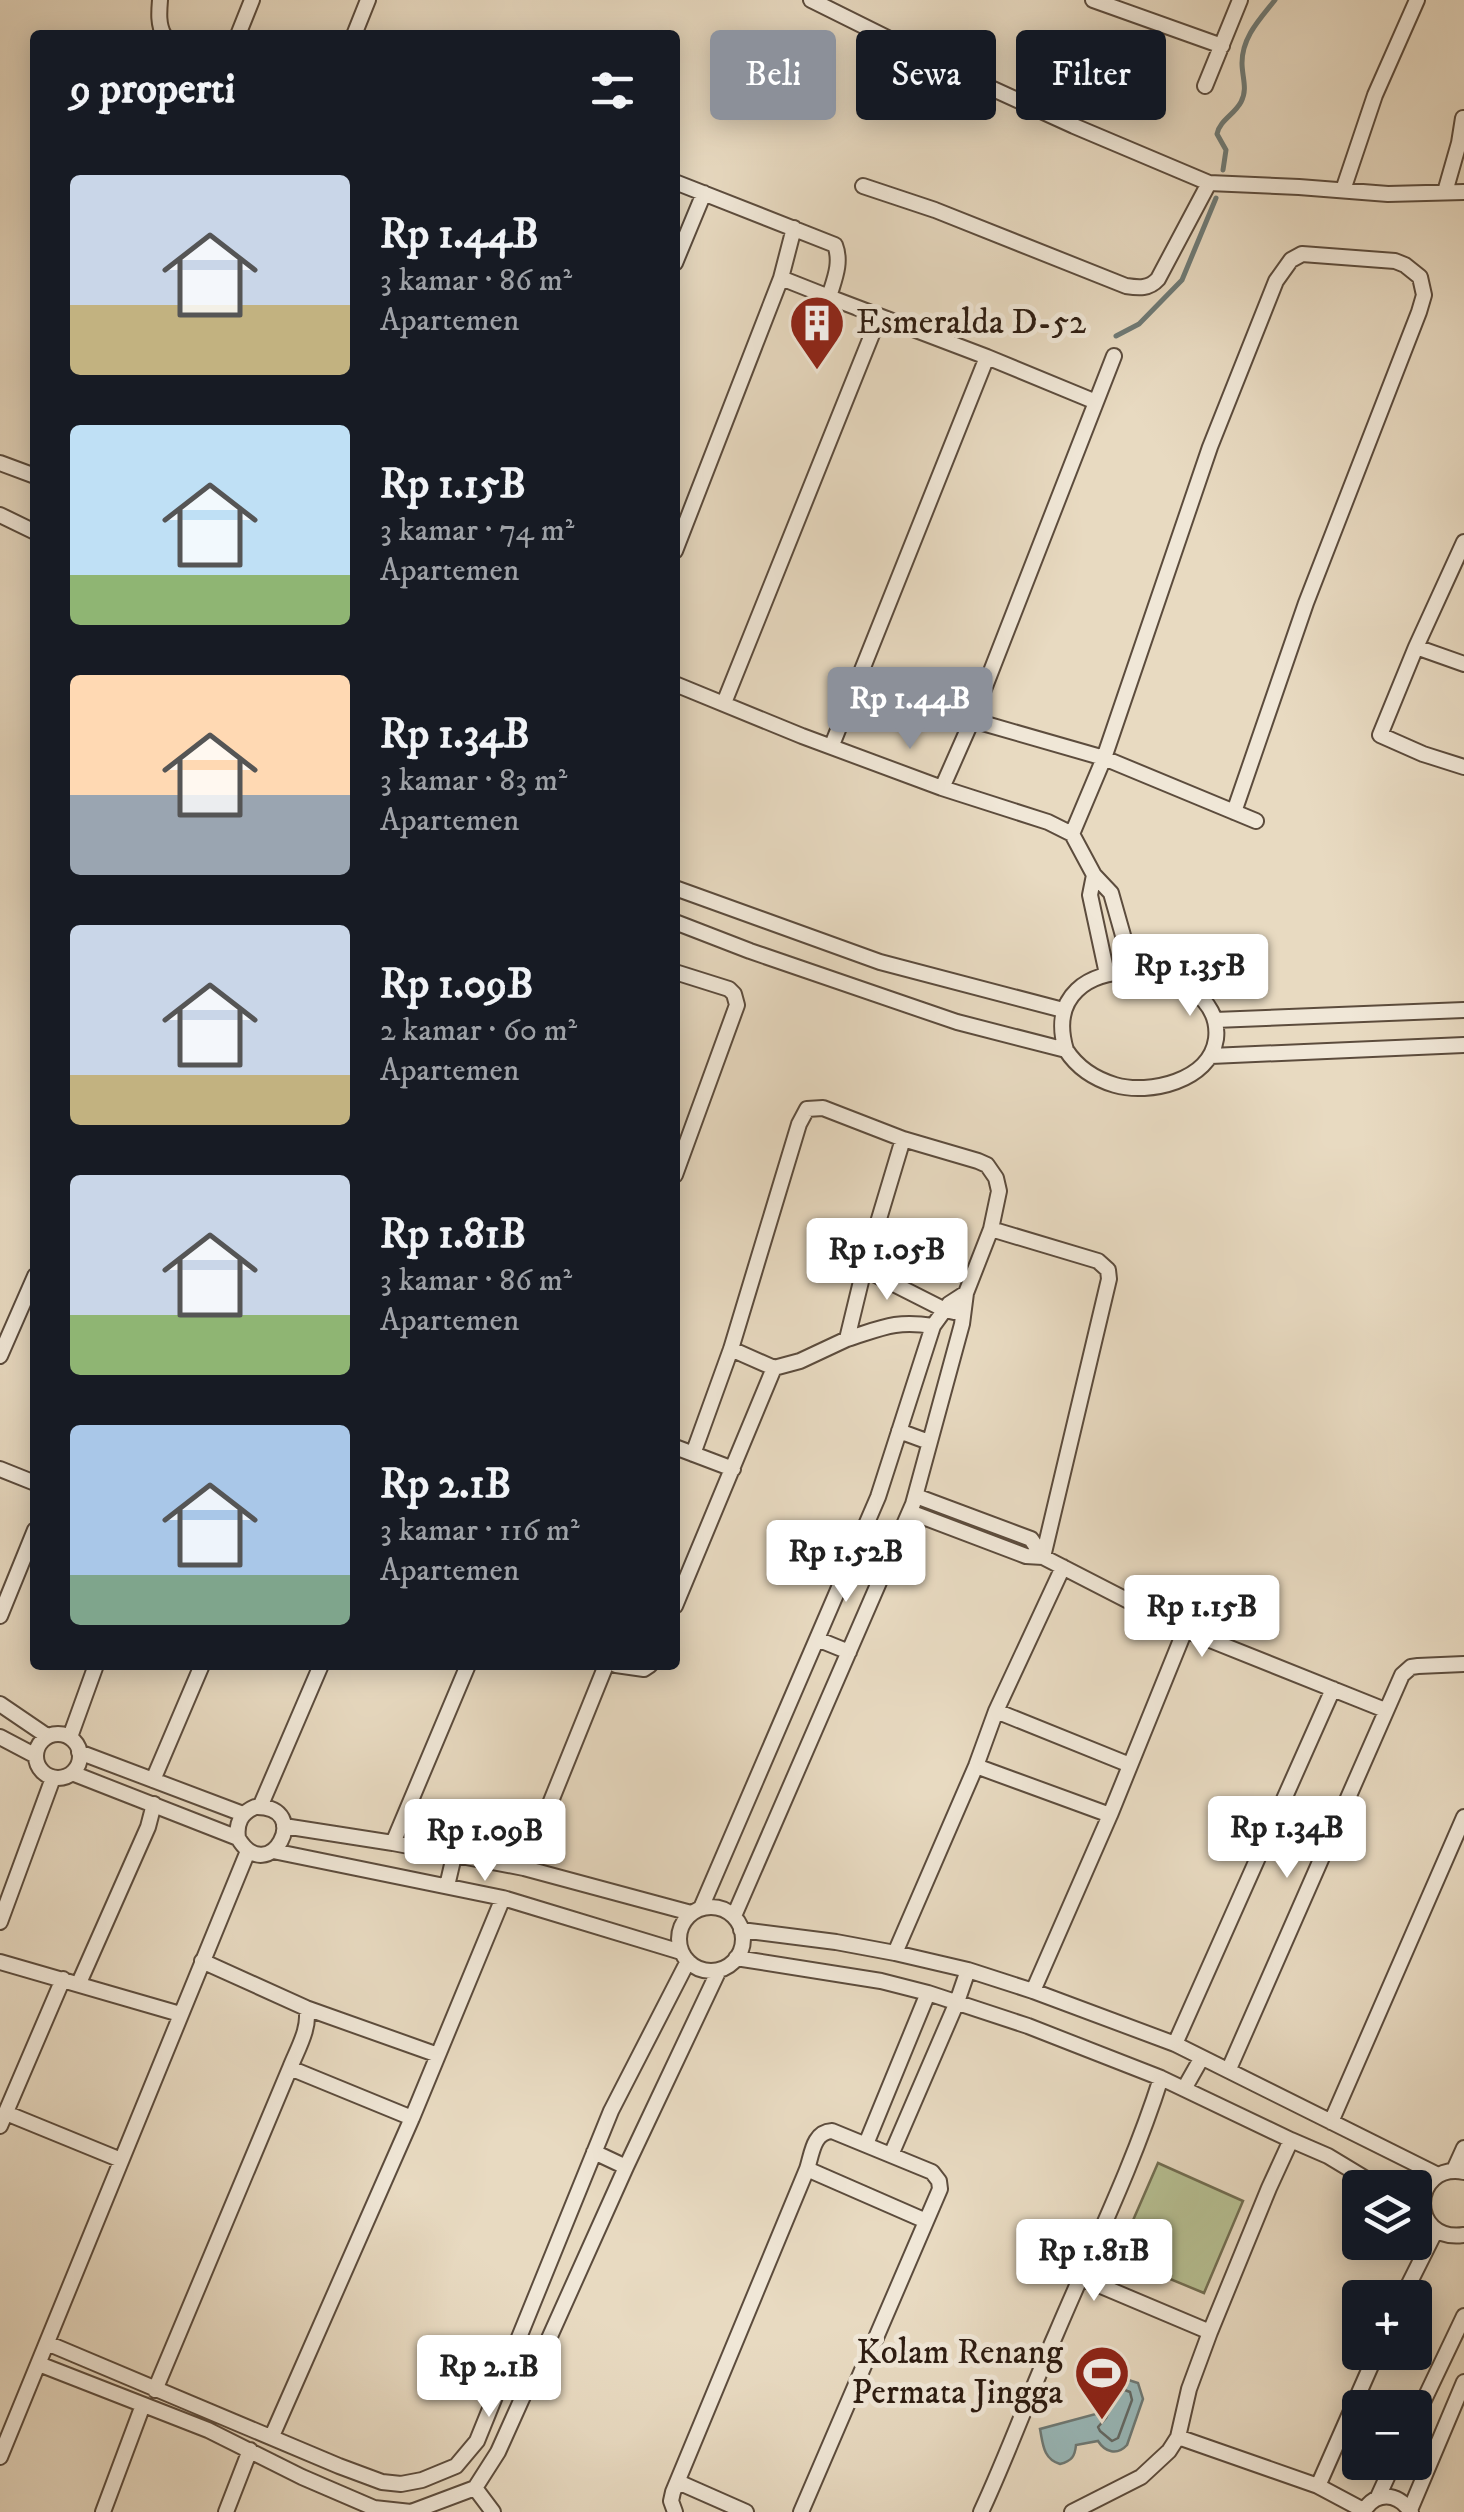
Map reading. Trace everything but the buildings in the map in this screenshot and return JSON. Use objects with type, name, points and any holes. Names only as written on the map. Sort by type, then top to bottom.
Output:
[{"type":"street","points":[[160,0],[161,30]]},
{"type":"street","points":[[240,30],[252,0]]},
{"type":"street","points":[[356,30],[368,0]]},
{"type":"street","points":[[810,0],[958,73],[1209,183],[1388,194],[1456,192],[1463,118]]},
{"type":"street","points":[[1093,0],[1222,46]]},
{"type":"street","points":[[1205,86],[1240,0]]},
{"type":"street","points":[[1343,190],[1375,95],[1417,0]]},
{"type":"street","points":[[862,186],[1138,288],[1158,279],[1209,183]]},
{"type":"street","points":[[680,184],[835,245],[838,265],[829,298]]},
{"type":"street","points":[[680,251],[704,193]]},
{"type":"street","points":[[680,537],[781,278],[794,228]]},
{"type":"street","points":[[1072,834],[1104,758],[1210,447],[1282,269],[1302,254],[1405,265],[1420,277],[1424,294],[1419,312],[1306,603],[1234,812]]},
{"type":"street","points":[[781,278],[1096,402]]},
{"type":"street","points":[[724,704],[879,317]]},
{"type":"street","points":[[942,788],[1114,356]]},
{"type":"street","points":[[832,745],[987,357]]},
{"type":"street","points":[[0,462],[30,474]]},
{"type":"street","points":[[0,516],[30,530]]},
{"type":"street","points":[[1464,542],[1380,735],[1464,767]]},
{"type":"street","points":[[1416,647],[1464,664]]},
{"type":"street","points":[[680,686],[802,736],[1048,822],[1072,834],[1094,875],[1111,894],[1124,939],[1126,973]]},
{"type":"street","points":[[972,720],[1104,758],[1256,821]]},
{"type":"street","points":[[1094,875],[1090,894],[1107,974]]},
{"type":"street","points":[[680,890],[880,962],[1063,1010]]},
{"type":"street","points":[[680,924],[958,1022],[1066,1050]]},
{"type":"street","points":[[680,974],[728,989],[737,1006],[680,1161]]},
{"type":"street","points":[[1107,974],[1154,974],[1174,980],[1202,999],[1215,1020],[1216,1040],[1202,1067],[1164,1085],[1142,1087],[1118,1086],[1074,1063],[1060,1032],[1063,1010],[1072,994],[1084,984],[1107,974]]},
{"type":"street","points":[[1215,1020],[1464,1010]]},
{"type":"street","points":[[1210,1056],[1464,1045]]},
{"type":"street","points":[[72,1773],[238,1838],[248,1851],[273,1851],[503,1898],[684,1956],[706,1970],[719,1970],[736,1958],[742,1943],[737,1923],[916,1496],[964,1314],[966,1293],[991,1229],[998,1191],[996,1178],[987,1165],[903,1139],[823,1108],[807,1109],[694,1454]]},
{"type":"street","points":[[847,1339],[903,1139]]},
{"type":"street","points":[[991,1229],[1098,1261],[1108,1270],[1043,1557]]},
{"type":"street","points":[[864,1269],[944,1310],[964,1314]]},
{"type":"street","points":[[0,1356],[30,1287]]},
{"type":"street","points":[[47,2343],[382,2482],[401,2484],[456,2466],[477,2440],[611,2111],[684,1956],[679,1934],[683,1922],[696,1910],[878,1497],[933,1326],[949,1304],[966,1293]]},
{"type":"street","points":[[731,1349],[774,1368],[891,1325],[908,1322],[933,1326]]},
{"type":"street","points":[[680,1594],[774,1368]]},
{"type":"street","points":[[899,1431],[929,1442]]},
{"type":"street","points":[[680,1449],[733,1468]]},
{"type":"street","points":[[0,1469],[30,1481]]},
{"type":"street","points":[[916,1496],[1032,1539],[1043,1557]]},
{"type":"street","points":[[910,1512],[1026,1556],[1043,1557],[1185,1630],[1385,1710]]},
{"type":"street","points":[[0,1616],[30,1542]]},
{"type":"street","points":[[894,1953],[996,1711],[1062,1567]]},
{"type":"street","points":[[1033,1992],[1185,1630]]},
{"type":"street","points":[[817,1639],[849,1652]]},
{"type":"street","points":[[1229,2070],[1402,1675],[1410,1667],[1464,1664]]},
{"type":"street","points":[[70,1738],[94,1670]]},
{"type":"street","points":[[154,1780],[200,1670]]},
{"type":"street","points":[[260,1806],[319,1670]]},
{"type":"street","points":[[393,1843],[466,1670]]},
{"type":"street","points":[[524,1868],[604,1670]]},
{"type":"street","points":[[1175,2044],[1333,1689]]},
{"type":"street","points":[[0,1704],[48,1736]]},
{"type":"street","points":[[996,1711],[1130,1765]]},
{"type":"street","points":[[59,1734],[78,1746],[77,1768],[65,1777],[53,1778],[42,1772],[36,1756],[39,1744],[48,1736],[59,1734]]},
{"type":"street","points":[[0,1737],[36,1756]]},
{"type":"street","points":[[80,1752],[243,1814]]},
{"type":"street","points":[[976,1766],[1110,1815]]},
{"type":"street","points":[[0,1922],[53,1778]]},
{"type":"street","points":[[79,1983],[148,1828],[154,1804]]},
{"type":"street","points":[[238,1838],[243,1814],[260,1806],[275,1811],[284,1826],[282,1842],[273,1851]]},
{"type":"street","points":[[1332,2122],[1464,1817]]},
{"type":"street","points":[[284,1826],[524,1868],[696,1910],[720,1908],[737,1923],[968,1970],[1175,2044],[1438,2175]]},
{"type":"street","points":[[0,2458],[248,1851]]},
{"type":"street","points":[[447,1886],[454,1856]]},
{"type":"street","points":[[272,2436],[412,2118],[503,1898]]},
{"type":"street","points":[[736,1958],[881,1981],[1028,2026],[1161,2078],[1351,2170]]},
{"type":"street","points":[[202,1961],[306,2008],[438,2055]]},
{"type":"street","points":[[0,1962],[180,2014]]},
{"type":"street","points":[[39,2364],[208,2430],[373,2510],[411,2512],[475,2488],[498,2452],[719,1970]]},
{"type":"street","points":[[891,2155],[958,2002],[968,1970]]},
{"type":"street","points":[[63,1978],[3,2120],[122,2160]]},
{"type":"street","points":[[866,2144],[928,1993]]},
{"type":"street","points":[[155,2390],[290,2068],[307,2024],[306,2008]]},
{"type":"street","points":[[1184,2089],[1200,2059]]},
{"type":"street","points":[[290,2068],[412,2118]]},
{"type":"street","points":[[982,2512],[1144,2132],[1161,2078]]},
{"type":"street","points":[[675,2512],[672,2501],[678,2482],[818,2136],[832,2131],[932,2172],[940,2181],[938,2195],[802,2512]]},
{"type":"street","points":[[1072,2512],[1141,2478],[1178,2437],[1210,2332],[1291,2140]]},
{"type":"street","points":[[1432,2181],[1438,2175],[1459,2171],[1464,2148]]},
{"type":"street","points":[[594,2152],[626,2167]]},
{"type":"street","points":[[807,2169],[926,2221]]},
{"type":"street","points":[[1432,2226],[1448,2236],[1464,2235]]},
{"type":"street","points":[[1410,2280],[1436,2230]]},
{"type":"street","points":[[1082,2278],[1210,2332]]},
{"type":"street","points":[[1429,2390],[1464,2316]]},
{"type":"street","points":[[1318,2486],[1369,2370]]},
{"type":"street","points":[[1178,2437],[1318,2486],[1363,2511],[1370,2502],[1385,2496],[1398,2498],[1410,2511],[1464,2382]]},
{"type":"street","points":[[103,2512],[143,2405]]},
{"type":"street","points":[[208,2430],[216,2415]]},
{"type":"street","points":[[477,2440],[498,2452]]},
{"type":"street","points":[[226,2512],[250,2450]]},
{"type":"street","points":[[1378,2497],[1386,2480]]},
{"type":"street","points":[[373,2510],[382,2482]]},
{"type":"street","points":[[678,2482],[746,2512]]},
{"type":"street","points":[[475,2488],[493,2512]]},
{"type":"green space","points":[[1158,2163],[1243,2201],[1204,2293],[1117,2257]]},
{"type":"water","name":"Kolam Renang Permata Jingga","points":[[1113,2375],[1138,2383],[1143,2399],[1127,2445],[1115,2451],[1098,2441],[1076,2445],[1070,2460],[1054,2462],[1045,2450],[1040,2429],[1096,2414]]},
{"type":"waterway","points":[[1223,170],[1226,150],[1217,134],[1243,97],[1242,63],[1248,37],[1275,0]]},
{"type":"waterway","points":[[1116,336],[1139,324],[1182,280],[1216,198]]},
{"type":"place","name":"Esmeralda D-52","points":[[817,372]]},
{"type":"place","name":"Kolam Renang Permata Jingga","points":[[1102,2422]]}]
